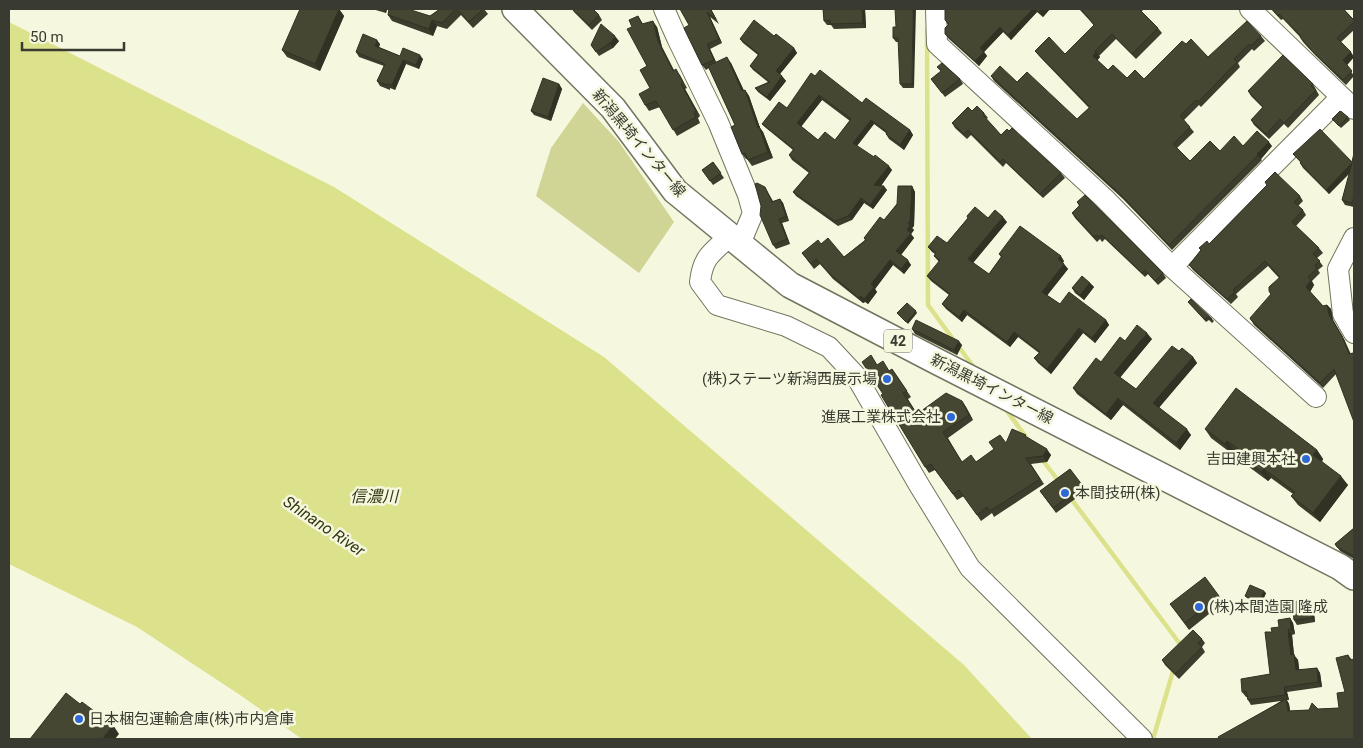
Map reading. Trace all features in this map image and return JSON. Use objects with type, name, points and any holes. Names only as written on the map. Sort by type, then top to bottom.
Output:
[{"type":"main road","name":"新潟黒埼インター線","points":[[516,9],[614,108],[675,191],[790,285],[936,362],[1340,567],[1354,576]]},
{"type":"street","points":[[664,9],[718,122],[748,195],[753,213],[735,240],[706,258],[701,270],[700,282],[717,305],[786,326],[829,347],[856,376],[919,486],[970,568],[1142,739]]},
{"type":"street","points":[[936,9],[938,44],[1104,198],[1172,267],[1316,396]]},
{"type":"street","points":[[1172,267],[1347,103],[1250,9]]},
{"type":"street","points":[[1354,238],[1338,269],[1343,314],[1354,333]]},
{"type":"shaded area","points":[[583,103],[619,142],[674,222],[639,273],[536,196],[551,148]]},
{"type":"water","name":"信濃川","points":[[9,22],[334,187],[604,357],[964,665],[1032,739],[302,739],[243,697],[137,627],[9,564]]},
{"type":"building","points":[[300,9],[339,9],[315,64],[282,50]]},
{"type":"building","points":[[389,9],[408,9],[430,16],[440,9],[456,9],[442,23],[432,20],[429,29],[388,15]]},
{"type":"building","points":[[457,9],[483,9],[469,22]]},
{"type":"building","points":[[572,9],[593,9],[599,15],[589,25]]},
{"type":"building","points":[[680,9],[710,9],[716,19],[707,12],[719,39],[707,44],[714,60],[702,65],[684,28],[689,25]]},
{"type":"building","points":[[823,9],[862,9],[863,23],[830,24],[830,20],[824,21]]},
{"type":"building","points":[[895,9],[913,9],[912,84],[900,84],[898,38],[893,38],[893,27],[896,27]]},
{"type":"building","points":[[946,9],[1033,9],[1008,35],[1000,27],[980,48],[984,52],[975,61],[945,34],[945,28],[949,24],[945,20]]},
{"type":"building","points":[[1081,9],[1139,9],[1158,28],[1132,54],[1112,34],[1095,51],[1093,56],[1108,70],[1113,65],[1127,78],[1135,70],[1144,79],[1182,41],[1186,44],[1191,39],[1208,57],[1247,21],[1261,36],[1251,46],[1249,44],[1234,59],[1237,62],[1198,102],[1196,100],[1180,116],[1190,127],[1173,144],[1190,161],[1210,141],[1220,151],[1234,136],[1243,146],[1257,131],[1269,142],[1169,245],[1120,194],[991,76],[1000,66],[1017,82],[1027,72],[1077,119],[1090,107],[1035,51],[1049,37],[1065,54],[1094,25]]},
{"type":"building","points":[[1272,9],[1343,9],[1354,22],[1337,38],[1351,52],[1343,60],[1352,71],[1343,80]]},
{"type":"building","points":[[638,16],[642,24],[653,21],[658,41],[673,71],[676,69],[683,82],[681,84],[696,111],[694,112],[696,117],[673,130],[656,101],[645,105],[639,94],[650,88],[640,70],[647,66],[627,29],[632,27],[629,20]]},
{"type":"building","points":[[754,20],[774,36],[776,34],[794,48],[776,71],[782,76],[767,97],[755,88],[770,82],[750,66],[759,54],[740,39]]},
{"type":"building","points":[[601,24],[615,36],[610,43],[596,52],[591,45]]},
{"type":"building","points":[[363,34],[377,40],[375,46],[400,56],[403,48],[420,55],[416,65],[403,60],[392,85],[377,81],[385,64],[356,52]]},
{"type":"building","points":[[1283,55],[1313,84],[1311,86],[1316,90],[1284,123],[1280,119],[1266,134],[1251,120],[1263,107],[1248,91]]},
{"type":"building","points":[[727,57],[742,91],[745,90],[768,152],[748,160],[745,153],[742,154],[731,127],[735,125],[708,66]]},
{"type":"building","points":[[942,63],[960,79],[942,93],[931,79],[941,71],[937,67]]},
{"type":"building","points":[[820,70],[862,103],[866,98],[910,130],[900,145],[871,120],[853,143],[874,157],[875,155],[889,166],[874,185],[884,186],[870,205],[861,198],[848,216],[835,221],[793,192],[810,172],[789,155],[794,149],[762,124],[779,102],[787,108],[811,73],[815,76]],"holes":[[[819,95],[851,119],[835,140],[825,132],[818,140],[797,123]]]},
{"type":"building","points":[[543,78],[559,84],[548,117],[531,111]]},
{"type":"building","points":[[977,106],[1001,135],[1007,129],[1009,131],[1012,128],[1061,173],[1040,194],[1003,159],[1000,162],[968,130],[964,134],[952,123],[968,107],[972,111]]},
{"type":"building","points":[[1340,111],[1348,117],[1339,126],[1332,119]]},
{"type":"building","points":[[1320,129],[1352,162],[1354,153],[1354,196],[1352,203],[1342,200],[1352,163],[1326,190],[1293,154]]},
{"type":"building","points":[[713,162],[721,173],[710,181],[702,170]]},
{"type":"building","points":[[1275,172],[1300,196],[1294,202],[1303,210],[1292,222],[1319,248],[1313,254],[1320,261],[1315,265],[1317,268],[1308,277],[1311,280],[1306,287],[1323,306],[1327,305],[1329,315],[1342,336],[1349,354],[1353,353],[1354,355],[1354,422],[1334,369],[1320,383],[1251,320],[1250,318],[1271,294],[1269,287],[1280,277],[1265,261],[1233,290],[1235,292],[1227,299],[1189,265],[1201,250],[1199,248],[1207,241],[1209,244],[1267,185],[1265,182]]},
{"type":"building","points":[[757,183],[765,187],[772,202],[780,199],[786,216],[779,219],[787,239],[773,245],[760,215],[761,206],[755,184]]},
{"type":"building","points":[[898,186],[912,186],[910,221],[908,223],[910,225],[907,230],[911,233],[896,251],[908,260],[901,269],[890,260],[871,284],[874,287],[864,299],[861,296],[859,298],[830,274],[816,259],[811,264],[802,253],[818,240],[821,244],[828,238],[844,257],[866,240],[864,238],[880,217],[884,220],[897,204]]},
{"type":"building","points":[[1085,195],[1163,273],[1155,281],[1145,270],[1142,273],[1102,235],[1094,237],[1072,213],[1080,205],[1077,202]]},
{"type":"building","points":[[975,207],[988,218],[995,210],[1003,217],[968,259],[989,274],[1002,256],[999,254],[1020,226],[1061,256],[1058,259],[1064,264],[1042,292],[1060,304],[1069,292],[1106,320],[1092,338],[1079,328],[1047,369],[1034,358],[1040,352],[1014,332],[1007,342],[964,310],[959,317],[942,304],[950,294],[927,276],[940,260],[934,256],[936,253],[928,247],[937,236],[947,243]]},
{"type":"building","points":[[1082,276],[1090,283],[1080,295],[1072,288]]},
{"type":"building","points":[[1191,299],[1211,320],[1207,317],[1205,320],[1188,302]]},
{"type":"building","points":[[907,303],[916,311],[906,322],[897,313]]},
{"type":"building","points":[[916,320],[959,341],[954,350],[912,329]]},
{"type":"building","points":[[1137,325],[1147,333],[1114,373],[1136,389],[1172,346],[1179,351],[1182,348],[1193,357],[1153,403],[1187,429],[1176,443],[1118,398],[1106,414],[1073,388],[1096,358],[1101,362],[1120,337],[1125,341]]},
{"type":"building","points":[[871,355],[877,365],[883,361],[889,371],[892,369],[907,391],[903,393],[917,414],[946,393],[962,401],[969,415],[943,432],[962,462],[971,455],[976,462],[994,449],[989,442],[1000,435],[1006,443],[1012,429],[1026,435],[1047,449],[1043,456],[1026,458],[1040,479],[990,511],[987,507],[977,515],[959,490],[953,494],[931,464],[925,467],[881,395],[883,394],[862,362]]},
{"type":"building","name":"吉田建興本社","points":[[1236,388],[1317,450],[1313,455],[1341,476],[1313,513],[1291,496],[1295,492],[1264,469],[1261,472],[1243,458],[1245,454],[1227,441],[1225,444],[1205,429]]},
{"type":"building","name":"本間技研(株)","points":[[1070,469],[1083,486],[1053,508],[1040,491]]},
{"type":"building","points":[[1354,528],[1354,556],[1335,544]]},
{"type":"building","name":"(株)本間造園 隆成","points":[[1205,577],[1219,596],[1185,623],[1170,604]]},
{"type":"building","points":[[1250,585],[1264,591],[1259,603],[1245,596]]},
{"type":"building","points":[[1310,599],[1312,618],[1294,620],[1292,602]]},
{"type":"building","points":[[1290,618],[1291,629],[1288,630],[1291,655],[1294,654],[1296,670],[1317,668],[1318,682],[1284,687],[1285,695],[1248,700],[1246,691],[1242,692],[1241,679],[1270,674],[1265,632],[1272,632],[1271,628],[1279,627],[1278,620]]},
{"type":"building","points":[[1193,630],[1202,639],[1198,643],[1202,647],[1175,674],[1162,660]]},
{"type":"building","points":[[1348,655],[1350,660],[1354,659],[1354,739],[1219,739],[1218,737],[1286,699],[1288,711],[1309,710],[1312,703],[1318,709],[1339,708],[1337,693],[1345,692],[1336,658]]},
{"type":"building","name":"日本梱包運輸倉庫(株)市内倉庫","points":[[66,693],[80,704],[82,702],[113,725],[102,739],[30,739]]},
{"type":"waterway","points":[[927,30],[928,305],[975,369]]},
{"type":"waterway","points":[[1004,407],[1026,437]]},
{"type":"waterway","points":[[1041,458],[1060,483]]},
{"type":"waterway","points":[[1069,496],[1180,644],[1179,648]]},
{"type":"waterway","points":[[1153,739],[1174,668]]},
{"type":"place","name":"(株)ステーツ新潟西展示場","points":[[887,379]]},
{"type":"place","name":"進展工業株式会社","points":[[951,417]]},
{"type":"place","name":"吉田建興本社","points":[[1306,459]]},
{"type":"place","name":"本間技研(株)","points":[[1065,493]]},
{"type":"place","name":"(株)本間造園 隆成","points":[[1199,607]]},
{"type":"place","name":"日本梱包運輸倉庫(株)市内倉庫","points":[[79,719]]},
{"type":"water label","name":"Shinano River","points":[[324,526]]}]
